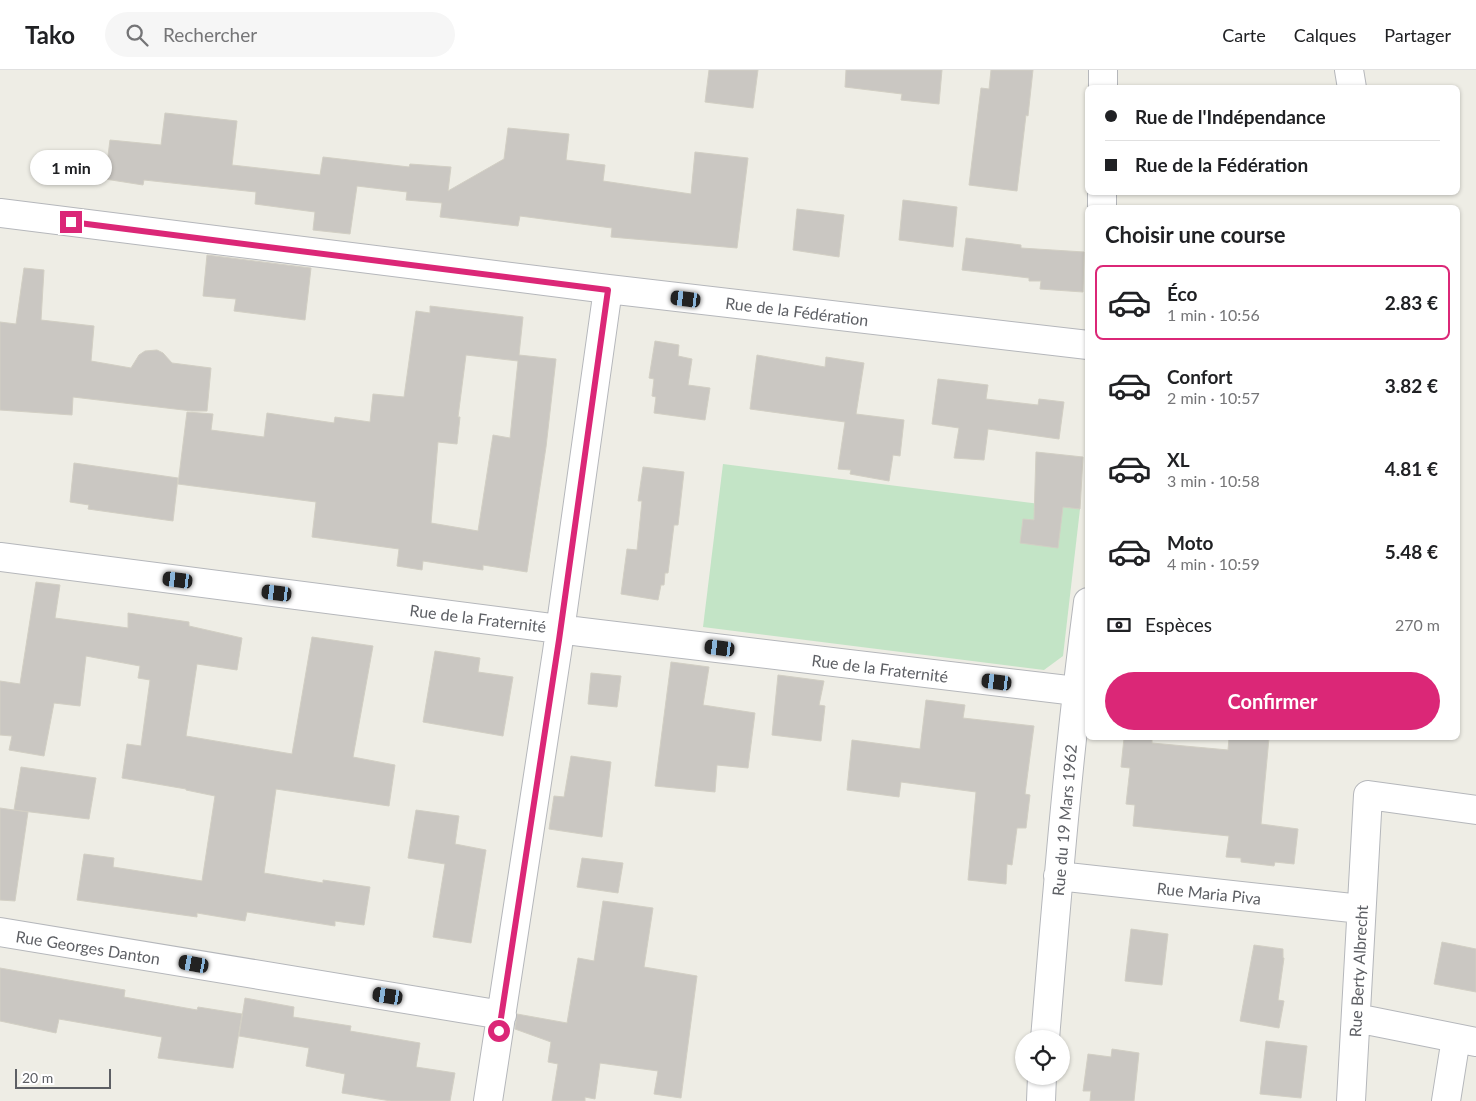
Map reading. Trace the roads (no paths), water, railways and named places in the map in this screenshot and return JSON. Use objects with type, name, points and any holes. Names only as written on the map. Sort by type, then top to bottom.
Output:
[{"type":"street","points":[[1103,70],[1103,85]]},
{"type":"street","points":[[1349,70],[1352,85]]},
{"type":"street","name":"Rue de la Fédération","points":[[0,213],[608,290],[1085,345]]},
{"type":"street","points":[[488,1101],[560,628],[608,290]]},
{"type":"street","name":"Rue de la Fraternité","points":[[0,557],[582,632],[1076,691]]},
{"type":"street","name":"Rue du 19 Mars 1962","points":[[1046,1030],[1058,876],[1076,691],[1085,624]]},
{"type":"street","name":"Rue Berty Albrecht","points":[[1351,1101],[1368,795],[1476,810]]},
{"type":"street","name":"Rue Maria Piva","points":[[1058,876],[1361,909]]},
{"type":"street","name":"Rue Georges Danton","points":[[0,932],[502,1014]]},
{"type":"street","points":[[1356,1018],[1466,1040],[1446,1101]]},
{"type":"street","points":[[1040,1101],[1041,1085]]}]
